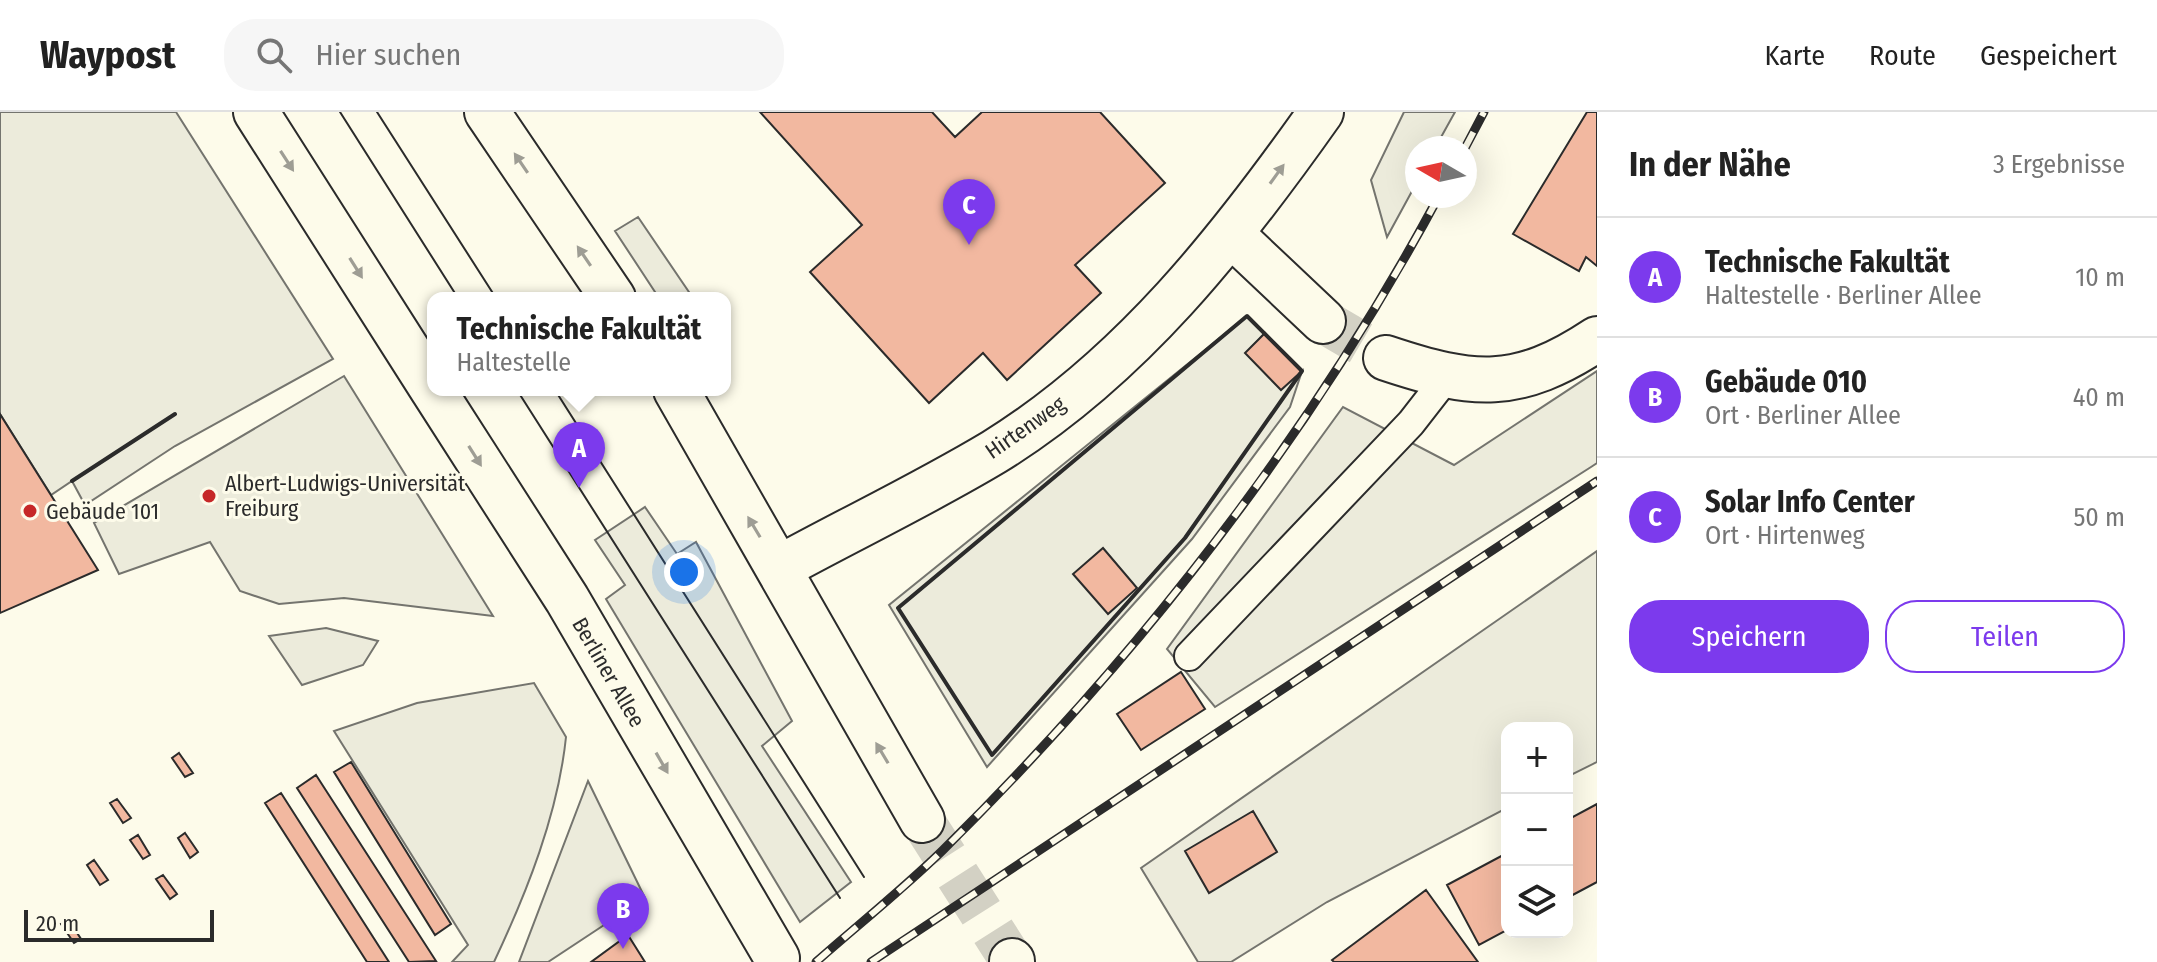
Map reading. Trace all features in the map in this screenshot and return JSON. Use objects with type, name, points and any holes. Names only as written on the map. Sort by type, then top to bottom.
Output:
[{"type":"main road","name":"Berliner Allee","points":[[256,112],[427,381]]},
{"type":"main road","points":[[487,112],[609,292]]},
{"type":"main road","name":"Hirtenweg","points":[[779,568],[994,451],[1048,413],[1125,351],[1232,235],[1321,112]]},
{"type":"main road","points":[[1232,235],[1323,321]]},
{"type":"main road","points":[[1386,358],[1446,378],[1502,381],[1544,371],[1597,339]]},
{"type":"main road","name":"Berliner Allee","points":[[437,396],[567,599],[777,958]]},
{"type":"main road","points":[[679,396],[879,750],[922,820]]},
{"type":"lane","points":[[1189,656],[1411,423],[1446,378]]},
{"type":"shaded area","points":[[0,112],[176,112],[333,359],[175,446],[85,505],[72,481],[51,495],[0,414]]},
{"type":"shaded area","points":[[1404,112],[1455,112],[1442,136],[1405,136],[1405,204],[1387,237],[1371,180]]},
{"type":"shaded area","points":[[638,217],[689,292],[655,292],[615,231]]},
{"type":"shaded area","points":[[1247,316],[1265,333],[1246,353],[1281,389],[1302,371],[1290,407],[1192,539],[987,767],[889,605]]},
{"type":"shaded area","points":[[1597,371],[1597,463],[1591,467],[1215,707],[1167,649],[1343,407],[1454,465]]},
{"type":"shaded area","points":[[344,376],[493,616],[344,598],[279,604],[240,591],[210,542],[119,574],[94,523]]},
{"type":"shaded area","points":[[645,507],[677,554],[696,542],[792,721],[762,746],[851,882],[800,922],[606,599],[625,585],[595,540]]},
{"type":"shaded area","points":[[1597,551],[1597,762],[1573,774],[1573,722],[1501,722],[1501,811],[1327,902],[1231,962],[1198,962],[1141,868]]},
{"type":"shaded area","points":[[326,628],[378,641],[363,665],[302,685],[269,636]]},
{"type":"shaded area","points":[[534,683],[566,737],[548,824],[529,880],[494,962],[452,962],[468,945],[334,731],[417,703]]},
{"type":"shaded area","points":[[588,781],[645,898],[548,962],[519,962]]},
{"type":"building","points":[[760,112],[932,112],[955,137],[982,112],[1100,112],[1165,183],[1075,265],[1101,293],[1007,380],[983,353],[929,403],[810,272],[862,225]]},
{"type":"building","points":[[1587,112],[1597,112],[1597,266],[1586,257],[1579,271],[1513,234]]},
{"type":"building","points":[[1265,333],[1302,371],[1281,390],[1245,353]]},
{"type":"building","name":"Gebäude 101","points":[[0,414],[98,570],[0,613]]},
{"type":"building","points":[[1103,548],[1137,588],[1108,614],[1073,574]]},
{"type":"building","points":[[1181,672],[1205,709],[1141,750],[1117,714]]},
{"type":"building","points":[[179,753],[193,773],[185,777],[172,758]]},
{"type":"building","points":[[351,762],[451,924],[435,935],[334,772]]},
{"type":"building","points":[[316,775],[436,961],[409,962],[297,788]]},
{"type":"building","points":[[281,793],[389,962],[367,962],[265,803]]},
{"type":"building","points":[[117,799],[131,818],[123,823],[110,803]]},
{"type":"building","points":[[1597,804],[1597,882],[1573,895],[1573,866],[1573,817]]},
{"type":"building","points":[[1253,811],[1277,852],[1209,893],[1185,851]]},
{"type":"building","points":[[185,833],[198,852],[190,858],[178,838]]},
{"type":"building","points":[[138,835],[150,855],[143,859],[130,840]]},
{"type":"building","points":[[1501,856],[1501,933],[1479,945],[1447,885]]},
{"type":"building","points":[[94,860],[108,880],[100,885],[87,865]]},
{"type":"building","points":[[163,875],[177,894],[170,899],[156,879]]},
{"type":"building","points":[[1426,890],[1478,962],[1332,960]]},
{"type":"building","points":[[68,919],[81,939],[74,943],[61,924]]},
{"type":"building","points":[[628,935],[645,962],[591,962]]},
{"type":"tunnel","points":[[1323,321],[1386,358]]},
{"type":"tunnel","points":[[922,820],[1012,961]]},
{"type":"tram line","points":[[340,112],[454,292]]},
{"type":"tram line","points":[[377,112],[492,292]]},
{"type":"tram line","points":[[521,396],[840,898]]},
{"type":"tram line","points":[[559,396],[864,877]]},
{"type":"railway","points":[[1471,136],[1484,112]]},
{"type":"railway","points":[[816,962],[943,850],[1015,776],[1151,622],[1215,541],[1334,373],[1432,208]]},
{"type":"railway","points":[[871,962],[1597,481]]},
{"type":"wall","points":[[1247,316],[1302,371],[1185,538],[992,755],[898,608],[1247,316]]},
{"type":"wall","points":[[72,481],[175,414]]},
{"type":"place","name":"Solar Info Center","points":[[969,245]]},
{"type":"place","name":"Technische Fakultät","points":[[579,488]]},
{"type":"place","name":"Albert-Ludwigs-Universität Freiburg","points":[[209,496]]},
{"type":"place","name":"Gebäude 101","points":[[30,511]]},
{"type":"place","name":"Gebäude 010","points":[[623,949]]}]
